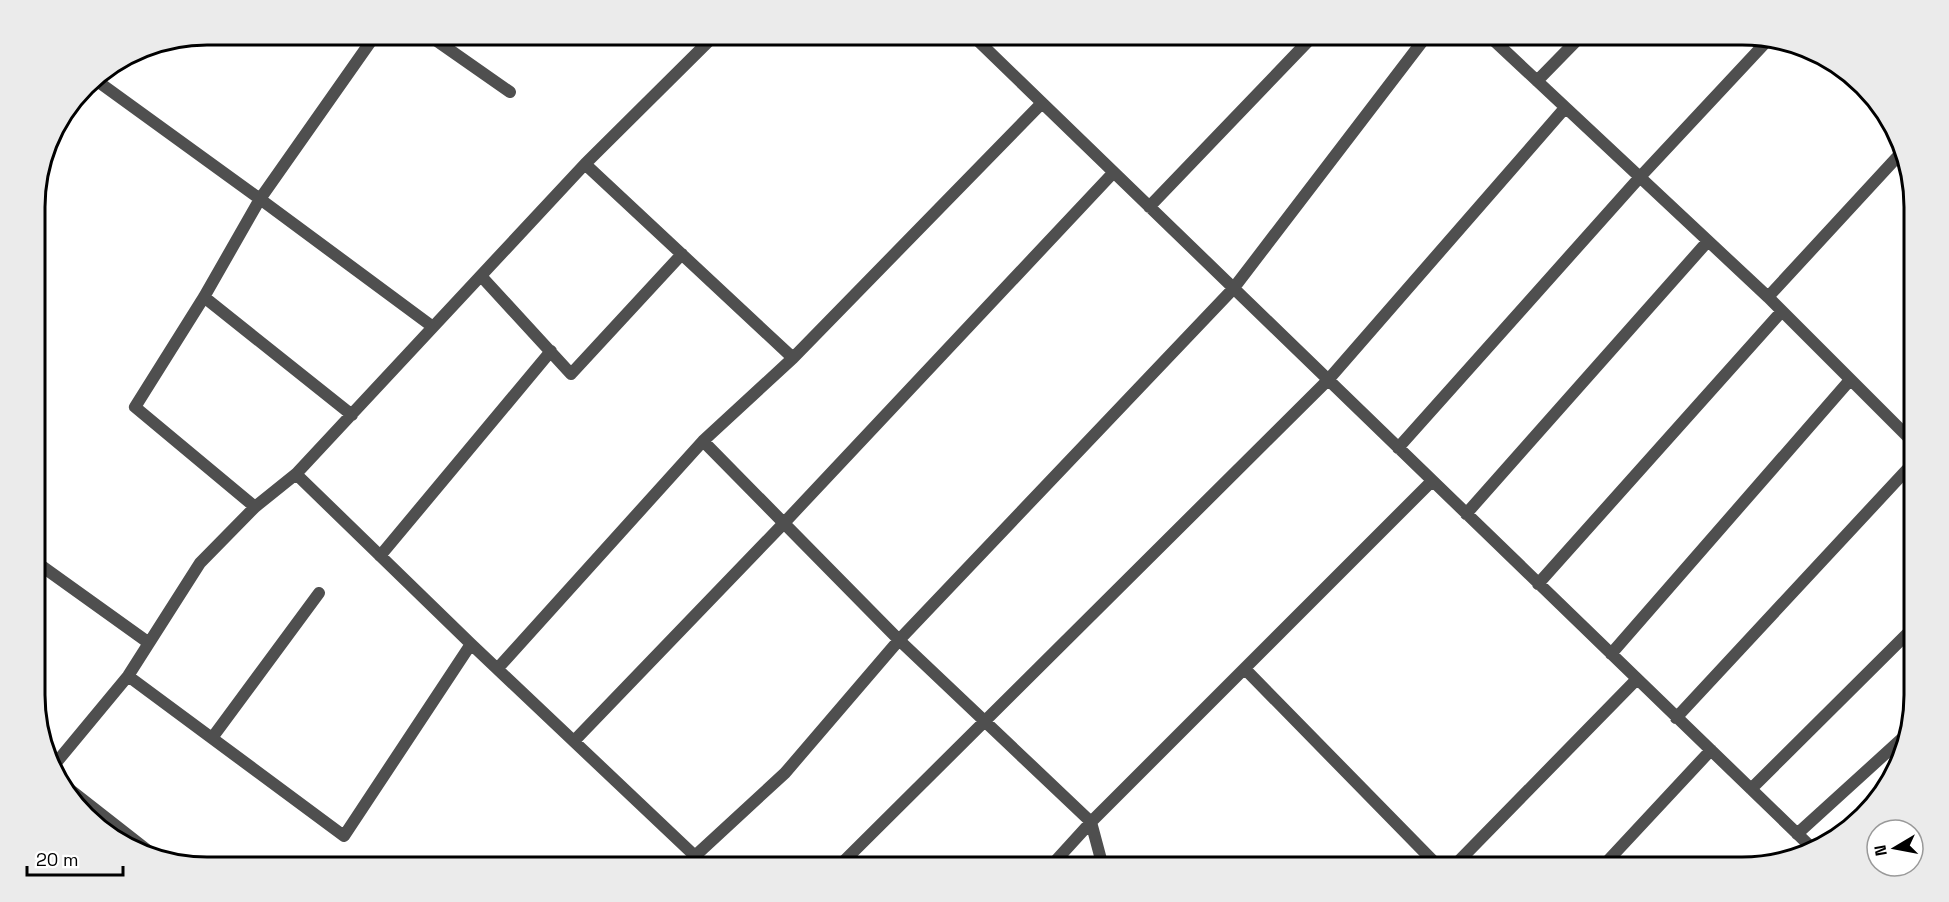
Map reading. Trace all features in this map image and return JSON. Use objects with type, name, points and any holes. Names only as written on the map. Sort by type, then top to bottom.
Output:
[{"type":"street","points":[[255,507],[135,407],[204,297],[260,199],[368,45]]},
{"type":"street","points":[[443,45],[510,92]]},
{"type":"street","points":[[58,760],[128,676],[200,563],[255,507],[297,474],[585,164],[705,45]]},
{"type":"street","points":[[981,45],[1807,843]]},
{"type":"street","points":[[1149,207],[1304,45]]},
{"type":"street","points":[[297,474],[471,644],[695,856],[784,773],[899,640],[1233,289],[1420,45]]},
{"type":"street","points":[[1499,45],[1768,297],[1904,433]]},
{"type":"street","points":[[1537,81],[1572,45]]},
{"type":"street","points":[[1398,448],[1640,177],[1762,46]]},
{"type":"street","points":[[101,84],[433,327]]},
{"type":"street","points":[[498,668],[704,441],[793,358],[1042,103]]},
{"type":"street","points":[[848,857],[1328,380],[1565,108]]},
{"type":"street","points":[[1768,297],[1896,158]]},
{"type":"street","points":[[585,164],[793,358]]},
{"type":"street","points":[[574,740],[784,523],[1113,173]]},
{"type":"street","points":[[1466,514],[1708,241]]},
{"type":"street","points":[[481,276],[571,374],[682,254]]},
{"type":"street","points":[[204,297],[352,415]]},
{"type":"street","points":[[1538,584],[1782,311]]},
{"type":"street","points":[[380,556],[550,351]]},
{"type":"street","points":[[1611,654],[1850,380]]},
{"type":"street","points":[[704,441],[899,640],[1091,822],[1100,857]]},
{"type":"street","points":[[1676,718],[1904,473]]},
{"type":"street","points":[[1059,857],[1091,822],[1432,481]]},
{"type":"street","points":[[45,568],[149,643]]},
{"type":"street","points":[[212,738],[319,593]]},
{"type":"street","points":[[1751,789],[1904,637]]},
{"type":"street","points":[[128,676],[344,836],[471,644]]},
{"type":"street","points":[[1245,669],[1429,857]]},
{"type":"street","points":[[1463,857],[1637,679]]},
{"type":"street","points":[[1797,834],[1896,744]]},
{"type":"street","points":[[1611,857],[1711,750]]},
{"type":"street","points":[[92,808],[122,832]]}]
